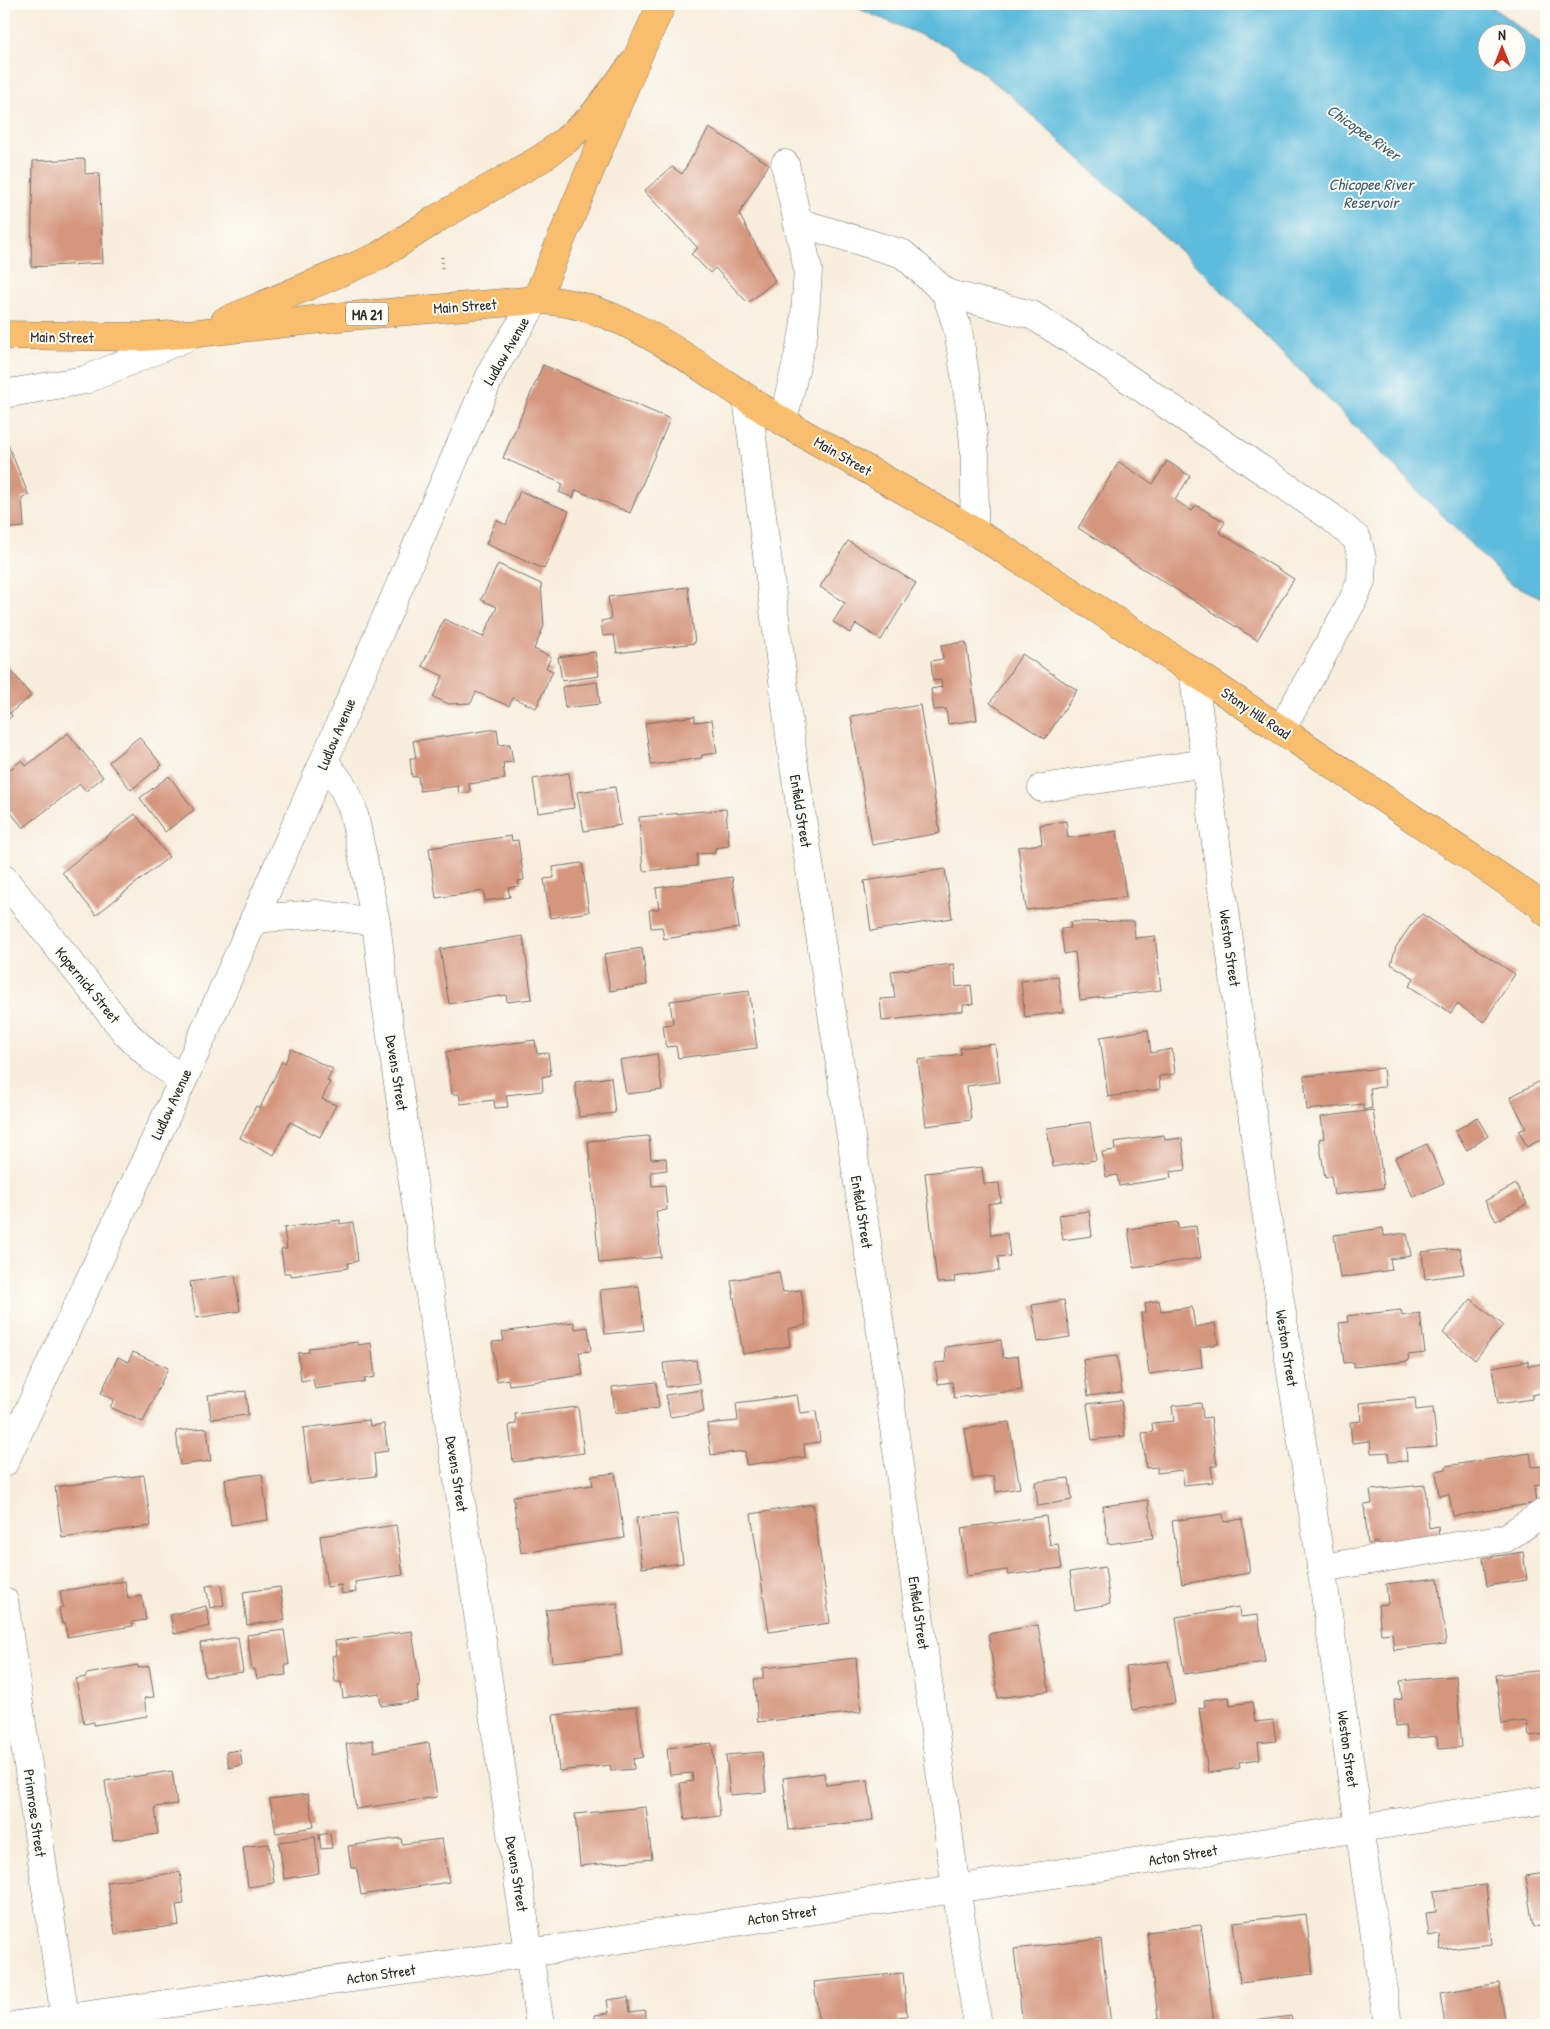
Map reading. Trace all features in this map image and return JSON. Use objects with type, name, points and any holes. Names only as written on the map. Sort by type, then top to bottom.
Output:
[{"type":"main road","name":"Ludlow Avenue","points":[[536,300],[636,60],[662,4]]},
{"type":"main road","points":[[198,333],[377,257],[438,218],[542,158],[591,118],[636,60]]},
{"type":"main road","name":"Main Street","points":[[4,335],[143,337],[198,333],[339,317],[536,300],[582,305],[639,329],[783,421],[966,527]]},
{"type":"main road","name":"Stony Hill Road","points":[[966,527],[1194,671],[1544,908]]},
{"type":"street","points":[[783,421],[804,331],[808,270],[785,164]]},
{"type":"street","points":[[797,222],[903,254],[946,293],[1032,315],[1314,506],[1357,539],[1362,558],[1362,581],[1281,730]]},
{"type":"street","points":[[946,293],[958,330],[971,414],[975,455],[966,527]]},
{"type":"street","name":"Ludlow Avenue","points":[[5,1454],[183,1080],[324,761],[494,367],[536,300]]},
{"type":"street","points":[[4,394],[85,380],[198,333]]},
{"type":"street","name":"Enfield Street","points":[[747,398],[793,759],[882,1339],[956,1889],[978,2025]]},
{"type":"street","name":"Weston Street","points":[[1194,671],[1260,1172],[1321,1568],[1388,2025]]},
{"type":"street","name":"Devens Street","points":[[324,761],[342,785],[353,810],[376,922],[385,1000],[540,2025]]},
{"type":"street","points":[[1042,788],[1206,763]]},
{"type":"street","name":"Kopernick Street","points":[[4,879],[127,1034],[152,1058],[183,1080]]},
{"type":"street","points":[[254,919],[317,914],[376,922]]},
{"type":"street","points":[[1321,1568],[1506,1538],[1546,1512]]},
{"type":"street","name":"Primrose Street","points":[[4,1601],[65,2022]]},
{"type":"street","name":"Acton Street","points":[[17,2025],[65,2022],[1546,1800]]},
{"type":"water","name":"Chicopee River Reservoir","points":[[854,4],[1488,4],[1512,22],[1478,22],[1478,72],[1528,72],[1528,34],[1546,47],[1546,600],[1508,582],[1201,270],[1009,94],[948,46],[861,10]]},
{"type":"building","points":[[709,128],[769,164],[739,214],[775,281],[748,303],[715,268],[710,273],[691,254],[698,248],[644,191],[672,167],[682,174]]},
{"type":"building","points":[[85,159],[85,174],[99,173],[103,263],[31,267],[33,161]]},
{"type":"building","points":[[4,178],[9,178],[5,249],[4,249]]},
{"type":"building","points":[[543,365],[670,419],[630,513],[576,490],[573,498],[559,492],[563,484],[503,458]]},
{"type":"building","points":[[4,435],[29,496],[22,497],[24,527],[4,529]]},
{"type":"building","points":[[1167,461],[1190,476],[1175,500],[1192,511],[1196,505],[1225,522],[1219,532],[1294,579],[1257,640],[1078,528],[1119,462],[1153,484]]},
{"type":"building","points":[[520,491],[569,511],[544,569],[486,544],[496,520],[506,525]]},
{"type":"building","points":[[848,541],[916,583],[881,640],[856,624],[850,633],[833,622],[845,603],[820,587]]},
{"type":"building","points":[[498,564],[541,584],[544,626],[534,649],[551,657],[546,668],[553,671],[536,708],[513,698],[509,706],[476,692],[471,703],[449,704],[433,697],[443,676],[422,666],[444,619],[483,637],[497,607],[481,600]]},
{"type":"building","points":[[688,587],[695,643],[617,653],[614,635],[603,636],[601,621],[611,619],[608,597]]},
{"type":"building","points":[[966,642],[977,720],[948,724],[946,709],[934,710],[931,689],[942,687],[941,680],[933,681],[931,661],[943,659],[941,645]]},
{"type":"building","points":[[595,652],[599,676],[562,681],[558,657]]},
{"type":"building","points":[[1022,654],[1077,690],[1045,739],[990,703]]},
{"type":"building","points":[[4,661],[31,696],[10,713],[12,716],[4,723]]},
{"type":"building","points":[[597,682],[600,704],[565,708],[562,687]]},
{"type":"building","points":[[920,705],[940,833],[872,845],[851,716]]},
{"type":"building","points":[[695,716],[695,722],[712,720],[717,753],[702,755],[702,758],[651,765],[645,723]]},
{"type":"building","points":[[497,729],[499,745],[510,744],[513,762],[503,763],[505,779],[469,784],[470,792],[459,794],[458,786],[420,791],[418,776],[412,777],[410,758],[416,758],[413,741]]},
{"type":"building","points":[[68,733],[103,777],[86,791],[80,784],[23,828],[4,804],[4,785],[8,782],[4,774],[22,760],[26,766]]},
{"type":"building","points":[[139,737],[162,765],[131,790],[109,762]]},
{"type":"building","points":[[569,773],[574,808],[538,813],[533,779]]},
{"type":"building","points":[[169,776],[194,810],[165,832],[140,798]]},
{"type":"building","points":[[615,787],[621,825],[584,831],[577,792]]},
{"type":"building","points":[[726,809],[729,846],[715,848],[715,853],[697,854],[697,866],[643,871],[639,817]]},
{"type":"building","points":[[135,814],[169,857],[96,915],[62,872]]},
{"type":"building","points":[[1066,821],[1068,838],[1117,831],[1126,897],[1026,910],[1018,847],[1042,844],[1040,825]]},
{"type":"building","points":[[511,836],[512,841],[518,840],[524,880],[518,881],[519,886],[508,888],[510,897],[485,901],[484,891],[436,898],[429,848]]},
{"type":"building","points":[[582,863],[589,912],[550,918],[544,879],[554,878],[553,867]]},
{"type":"building","points":[[945,869],[952,918],[871,931],[864,881]]},
{"type":"building","points":[[732,877],[739,928],[664,939],[662,927],[651,928],[649,910],[659,909],[656,888]]},
{"type":"building","points":[[1422,914],[1515,974],[1484,1022],[1457,1004],[1451,1013],[1409,986],[1414,978],[1391,964],[1396,947],[1411,925]]},
{"type":"building","points":[[1134,921],[1135,938],[1155,936],[1161,990],[1080,1000],[1075,952],[1064,954],[1061,929],[1071,928],[1070,922]]},
{"type":"building","points":[[523,936],[532,999],[507,1002],[506,995],[449,1004],[440,949]]},
{"type":"building","points":[[642,948],[647,985],[610,991],[604,954]]},
{"type":"building","points":[[954,964],[956,987],[971,985],[973,1004],[963,1005],[963,1011],[882,1021],[880,999],[895,998],[891,971]]},
{"type":"building","points":[[1058,976],[1063,1012],[1025,1017],[1021,981]]},
{"type":"building","points":[[749,991],[757,1048],[678,1058],[676,1046],[666,1047],[663,1025],[673,1024],[670,1001]]},
{"type":"building","points":[[1148,1030],[1151,1053],[1172,1049],[1175,1074],[1159,1076],[1160,1089],[1108,1097],[1100,1037]]},
{"type":"building","points":[[535,1040],[537,1054],[548,1053],[551,1075],[542,1077],[543,1091],[506,1095],[508,1107],[495,1108],[494,1100],[461,1104],[459,1094],[452,1094],[446,1052]]},
{"type":"building","points":[[995,1044],[1000,1082],[967,1086],[971,1120],[926,1126],[918,1060],[961,1054],[960,1048]]},
{"type":"building","points":[[291,1049],[333,1069],[327,1081],[330,1082],[322,1099],[336,1105],[320,1137],[290,1122],[274,1155],[240,1138],[256,1106],[260,1108],[282,1061],[285,1063]]},
{"type":"building","points":[[657,1054],[662,1090],[626,1094],[620,1060]]},
{"type":"building","points":[[1383,1068],[1385,1087],[1370,1088],[1372,1108],[1363,1110],[1363,1104],[1307,1110],[1304,1076]]},
{"type":"building","points":[[611,1077],[615,1113],[579,1117],[575,1082]]},
{"type":"building","points":[[1546,1078],[1546,1137],[1527,1147],[1519,1131],[1526,1128],[1510,1097]]},
{"type":"building","points":[[1373,1110],[1384,1188],[1334,1195],[1331,1176],[1325,1178],[1319,1139],[1324,1138],[1321,1117]]},
{"type":"building","points":[[1477,1117],[1488,1136],[1467,1150],[1455,1131]]},
{"type":"building","points":[[1090,1122],[1096,1160],[1053,1167],[1047,1128]]},
{"type":"building","points":[[1164,1135],[1165,1140],[1182,1138],[1186,1170],[1170,1172],[1171,1178],[1119,1186],[1117,1175],[1106,1177],[1102,1152],[1115,1150],[1114,1142]]},
{"type":"building","points":[[649,1136],[651,1159],[666,1158],[667,1170],[651,1172],[652,1186],[665,1185],[667,1210],[656,1211],[661,1257],[599,1263],[588,1141]]},
{"type":"building","points":[[1427,1144],[1444,1183],[1413,1197],[1395,1158]]},
{"type":"building","points":[[982,1167],[984,1184],[999,1183],[1001,1202],[988,1204],[991,1235],[1007,1233],[1010,1256],[998,1257],[999,1271],[954,1277],[955,1282],[937,1283],[925,1173]]},
{"type":"building","points":[[1516,1184],[1527,1204],[1496,1221],[1485,1201]]},
{"type":"building","points":[[1089,1211],[1092,1236],[1063,1240],[1059,1215]]},
{"type":"building","points":[[340,1220],[340,1224],[353,1222],[358,1261],[348,1263],[348,1268],[291,1276],[291,1273],[284,1273],[281,1249],[287,1249],[284,1228]]},
{"type":"building","points":[[1177,1222],[1178,1228],[1196,1226],[1201,1258],[1134,1268],[1128,1229]]},
{"type":"building","points":[[1383,1228],[1384,1236],[1407,1233],[1411,1256],[1390,1259],[1392,1270],[1340,1278],[1334,1235]]},
{"type":"building","points":[[1460,1248],[1464,1274],[1425,1279],[1422,1252]]},
{"type":"building","points":[[779,1272],[783,1292],[801,1290],[806,1325],[788,1329],[790,1346],[743,1354],[731,1280]]},
{"type":"building","points":[[235,1275],[240,1311],[196,1318],[190,1282]]},
{"type":"building","points":[[639,1286],[644,1330],[605,1334],[600,1290]]},
{"type":"building","points":[[1471,1299],[1503,1325],[1475,1360],[1443,1333]]},
{"type":"building","points":[[1064,1300],[1070,1337],[1038,1342],[1032,1305]]},
{"type":"building","points":[[1159,1300],[1161,1311],[1192,1307],[1195,1327],[1215,1323],[1218,1344],[1200,1347],[1202,1367],[1149,1374],[1141,1313],[1146,1313],[1145,1303]]},
{"type":"building","points":[[1401,1310],[1402,1316],[1420,1313],[1425,1353],[1408,1355],[1409,1361],[1354,1367],[1354,1362],[1344,1363],[1339,1323],[1348,1322],[1347,1316]]},
{"type":"building","points":[[574,1322],[575,1329],[588,1327],[591,1351],[579,1352],[583,1375],[509,1385],[508,1379],[497,1381],[492,1342],[504,1341],[502,1332]]},
{"type":"building","points":[[1001,1340],[1003,1358],[1018,1356],[1022,1390],[954,1398],[952,1382],[938,1384],[935,1363],[946,1362],[945,1347]]},
{"type":"building","points":[[358,1342],[358,1345],[371,1343],[375,1377],[364,1379],[365,1382],[315,1389],[313,1379],[301,1381],[298,1353],[309,1352],[309,1348]]},
{"type":"building","points":[[133,1352],[168,1368],[143,1422],[110,1407],[114,1400],[101,1393],[118,1357],[128,1362]]},
{"type":"building","points":[[1117,1356],[1122,1392],[1088,1396],[1083,1360]]},
{"type":"building","points":[[696,1360],[699,1383],[666,1387],[663,1363]]},
{"type":"building","points":[[1528,1361],[1528,1366],[1546,1363],[1546,1392],[1532,1395],[1532,1399],[1498,1404],[1492,1367]]},
{"type":"building","points":[[656,1382],[659,1408],[615,1413],[612,1387]]},
{"type":"building","points":[[701,1390],[704,1412],[670,1417],[666,1395]]},
{"type":"building","points":[[246,1391],[248,1415],[211,1419],[208,1395]]},
{"type":"building","points":[[797,1395],[800,1413],[816,1411],[820,1442],[804,1444],[805,1457],[746,1465],[745,1451],[711,1455],[707,1424],[738,1421],[736,1403]]},
{"type":"building","points":[[1415,1398],[1416,1410],[1433,1408],[1437,1446],[1406,1448],[1407,1461],[1389,1462],[1388,1452],[1371,1453],[1370,1441],[1352,1443],[1350,1422],[1361,1421],[1359,1403]]},
{"type":"building","points":[[1121,1400],[1125,1436],[1092,1440],[1087,1404]]},
{"type":"building","points":[[1201,1403],[1203,1418],[1211,1417],[1217,1466],[1211,1466],[1213,1482],[1184,1485],[1182,1470],[1157,1473],[1157,1467],[1146,1468],[1142,1433],[1153,1432],[1152,1423],[1174,1421],[1172,1406]]},
{"type":"building","points":[[578,1407],[584,1453],[513,1462],[509,1425],[516,1424],[515,1414]]},
{"type":"building","points":[[369,1420],[370,1426],[384,1424],[388,1451],[374,1453],[376,1476],[310,1484],[303,1428]]},
{"type":"building","points":[[1009,1422],[1020,1488],[996,1492],[994,1476],[973,1479],[965,1429]]},
{"type":"building","points":[[207,1428],[211,1461],[180,1465],[176,1431]]},
{"type":"building","points":[[1530,1453],[1532,1467],[1545,1466],[1546,1473],[1546,1484],[1534,1486],[1536,1503],[1453,1516],[1449,1494],[1439,1496],[1436,1471],[1446,1469],[1446,1466]]},
{"type":"building","points":[[615,1473],[624,1538],[521,1553],[513,1496],[593,1485],[591,1476]]},
{"type":"building","points":[[262,1474],[268,1520],[231,1525],[225,1479]]},
{"type":"building","points":[[144,1475],[151,1526],[62,1538],[55,1487]]},
{"type":"building","points":[[1069,1478],[1072,1500],[1038,1506],[1035,1482]]},
{"type":"building","points":[[1425,1485],[1429,1528],[1438,1526],[1439,1538],[1380,1551],[1379,1542],[1368,1544],[1364,1505],[1372,1504],[1370,1490]]},
{"type":"building","points":[[1148,1500],[1153,1538],[1108,1544],[1103,1506]]},
{"type":"building","points":[[813,1504],[830,1623],[769,1632],[751,1514]]},
{"type":"building","points":[[677,1514],[683,1563],[642,1568],[636,1518]]},
{"type":"building","points":[[1223,1514],[1224,1522],[1242,1519],[1250,1573],[1182,1584],[1172,1521]]},
{"type":"building","points":[[1046,1516],[1050,1545],[1058,1544],[1062,1568],[1008,1575],[1007,1570],[967,1576],[961,1528]]},
{"type":"building","points":[[396,1525],[403,1575],[355,1582],[356,1592],[342,1594],[341,1585],[327,1587],[320,1536]]},
{"type":"building","points":[[1523,1552],[1527,1580],[1487,1586],[1483,1558]]},
{"type":"building","points":[[1105,1567],[1110,1604],[1075,1610],[1070,1572]]},
{"type":"building","points":[[1438,1578],[1446,1644],[1394,1650],[1392,1633],[1381,1634],[1378,1605],[1388,1604],[1386,1584]]},
{"type":"building","points":[[125,1581],[128,1598],[142,1596],[146,1620],[132,1622],[133,1626],[67,1637],[65,1623],[62,1624],[59,1608],[63,1607],[60,1591]]},
{"type":"building","points":[[221,1584],[224,1605],[210,1608],[206,1586]]},
{"type":"building","points":[[280,1587],[285,1620],[247,1625],[243,1592]]},
{"type":"building","points":[[617,1603],[622,1655],[552,1662],[546,1610]]},
{"type":"building","points":[[206,1606],[210,1626],[174,1634],[170,1615]]},
{"type":"building","points":[[1239,1607],[1240,1617],[1258,1615],[1265,1662],[1184,1674],[1176,1617]]},
{"type":"building","points":[[1038,1625],[1049,1691],[998,1698],[988,1634]]},
{"type":"building","points":[[284,1630],[289,1665],[285,1665],[286,1675],[257,1679],[255,1669],[252,1670],[247,1635]]},
{"type":"building","points":[[412,1631],[420,1685],[417,1686],[418,1701],[381,1706],[379,1693],[343,1698],[341,1682],[335,1682],[332,1656],[337,1655],[335,1641]]},
{"type":"building","points":[[238,1637],[243,1672],[205,1677],[200,1643]]},
{"type":"building","points":[[856,1658],[861,1712],[758,1722],[754,1679],[763,1679],[763,1668]]},
{"type":"building","points":[[1168,1661],[1175,1703],[1132,1710],[1126,1667]]},
{"type":"building","points":[[138,1665],[138,1668],[149,1666],[154,1697],[144,1698],[147,1716],[94,1725],[94,1722],[84,1724],[76,1679],[86,1677],[86,1674]]},
{"type":"building","points":[[1546,1670],[1546,1734],[1529,1736],[1527,1721],[1502,1724],[1496,1675]]},
{"type":"building","points":[[1456,1676],[1462,1747],[1438,1749],[1437,1736],[1407,1739],[1405,1725],[1396,1726],[1394,1700],[1402,1699],[1400,1681]]},
{"type":"building","points":[[1229,1697],[1230,1705],[1252,1702],[1255,1722],[1273,1720],[1276,1741],[1258,1743],[1260,1759],[1239,1762],[1240,1768],[1208,1773],[1199,1708],[1205,1707],[1204,1700]]},
{"type":"building","points":[[637,1707],[643,1757],[633,1759],[634,1769],[611,1771],[610,1765],[559,1771],[553,1715]]},
{"type":"building","points":[[373,1740],[374,1752],[429,1743],[437,1797],[356,1809],[346,1744]]},
{"type":"building","points":[[712,1743],[720,1816],[685,1820],[680,1783],[693,1781],[692,1773],[670,1775],[667,1748]]},
{"type":"building","points":[[240,1750],[242,1765],[229,1768],[226,1752]]},
{"type":"building","points":[[762,1752],[766,1792],[730,1795],[726,1755]]},
{"type":"building","points":[[172,1771],[177,1804],[155,1807],[158,1834],[113,1840],[105,1781]]},
{"type":"building","points":[[824,1773],[826,1785],[868,1780],[873,1820],[789,1830],[783,1778]]},
{"type":"building","points":[[308,1794],[314,1827],[276,1833],[270,1799]]},
{"type":"building","points":[[646,1807],[652,1859],[580,1866],[575,1814]]},
{"type":"building","points":[[330,1833],[332,1848],[321,1849],[319,1835]]},
{"type":"building","points":[[315,1837],[319,1873],[284,1879],[279,1842]]},
{"type":"building","points":[[401,1838],[402,1844],[442,1839],[449,1882],[361,1895],[357,1868],[351,1868],[348,1846]]},
{"type":"building","points":[[269,1844],[274,1883],[248,1887],[243,1847]]},
{"type":"building","points":[[180,1872],[184,1904],[176,1905],[179,1925],[115,1934],[107,1882]]},
{"type":"building","points":[[1546,1873],[1546,1925],[1533,1927],[1525,1876]]},
{"type":"building","points":[[1486,1885],[1492,1944],[1441,1950],[1439,1934],[1429,1936],[1426,1913],[1436,1912],[1434,1891]]},
{"type":"building","points":[[1306,1914],[1313,1974],[1240,1983],[1233,1922]]},
{"type":"building","points":[[1201,1925],[1214,2022],[1190,2025],[1159,2025],[1147,1932]]},
{"type":"building","points":[[1101,1939],[1111,2025],[1023,2025],[1014,1949]]},
{"type":"building","points":[[903,1973],[907,2016],[898,2017],[899,2025],[819,2025],[814,1982]]},
{"type":"building","points":[[1499,1983],[1506,2025],[1445,2025],[1440,1993]]},
{"type":"building","points":[[628,1997],[630,2012],[645,2010],[647,2025],[596,2025],[595,2015],[609,2013],[607,2000]]},
{"type":"building","points":[[1291,2016],[1293,2025],[1232,2025],[1232,2024]]},
{"type":"building","points":[[807,2020],[808,2025],[766,2025],[766,2024]]},
{"type":"water label","name":"Chicopee River","points":[[1364,132]]}]
